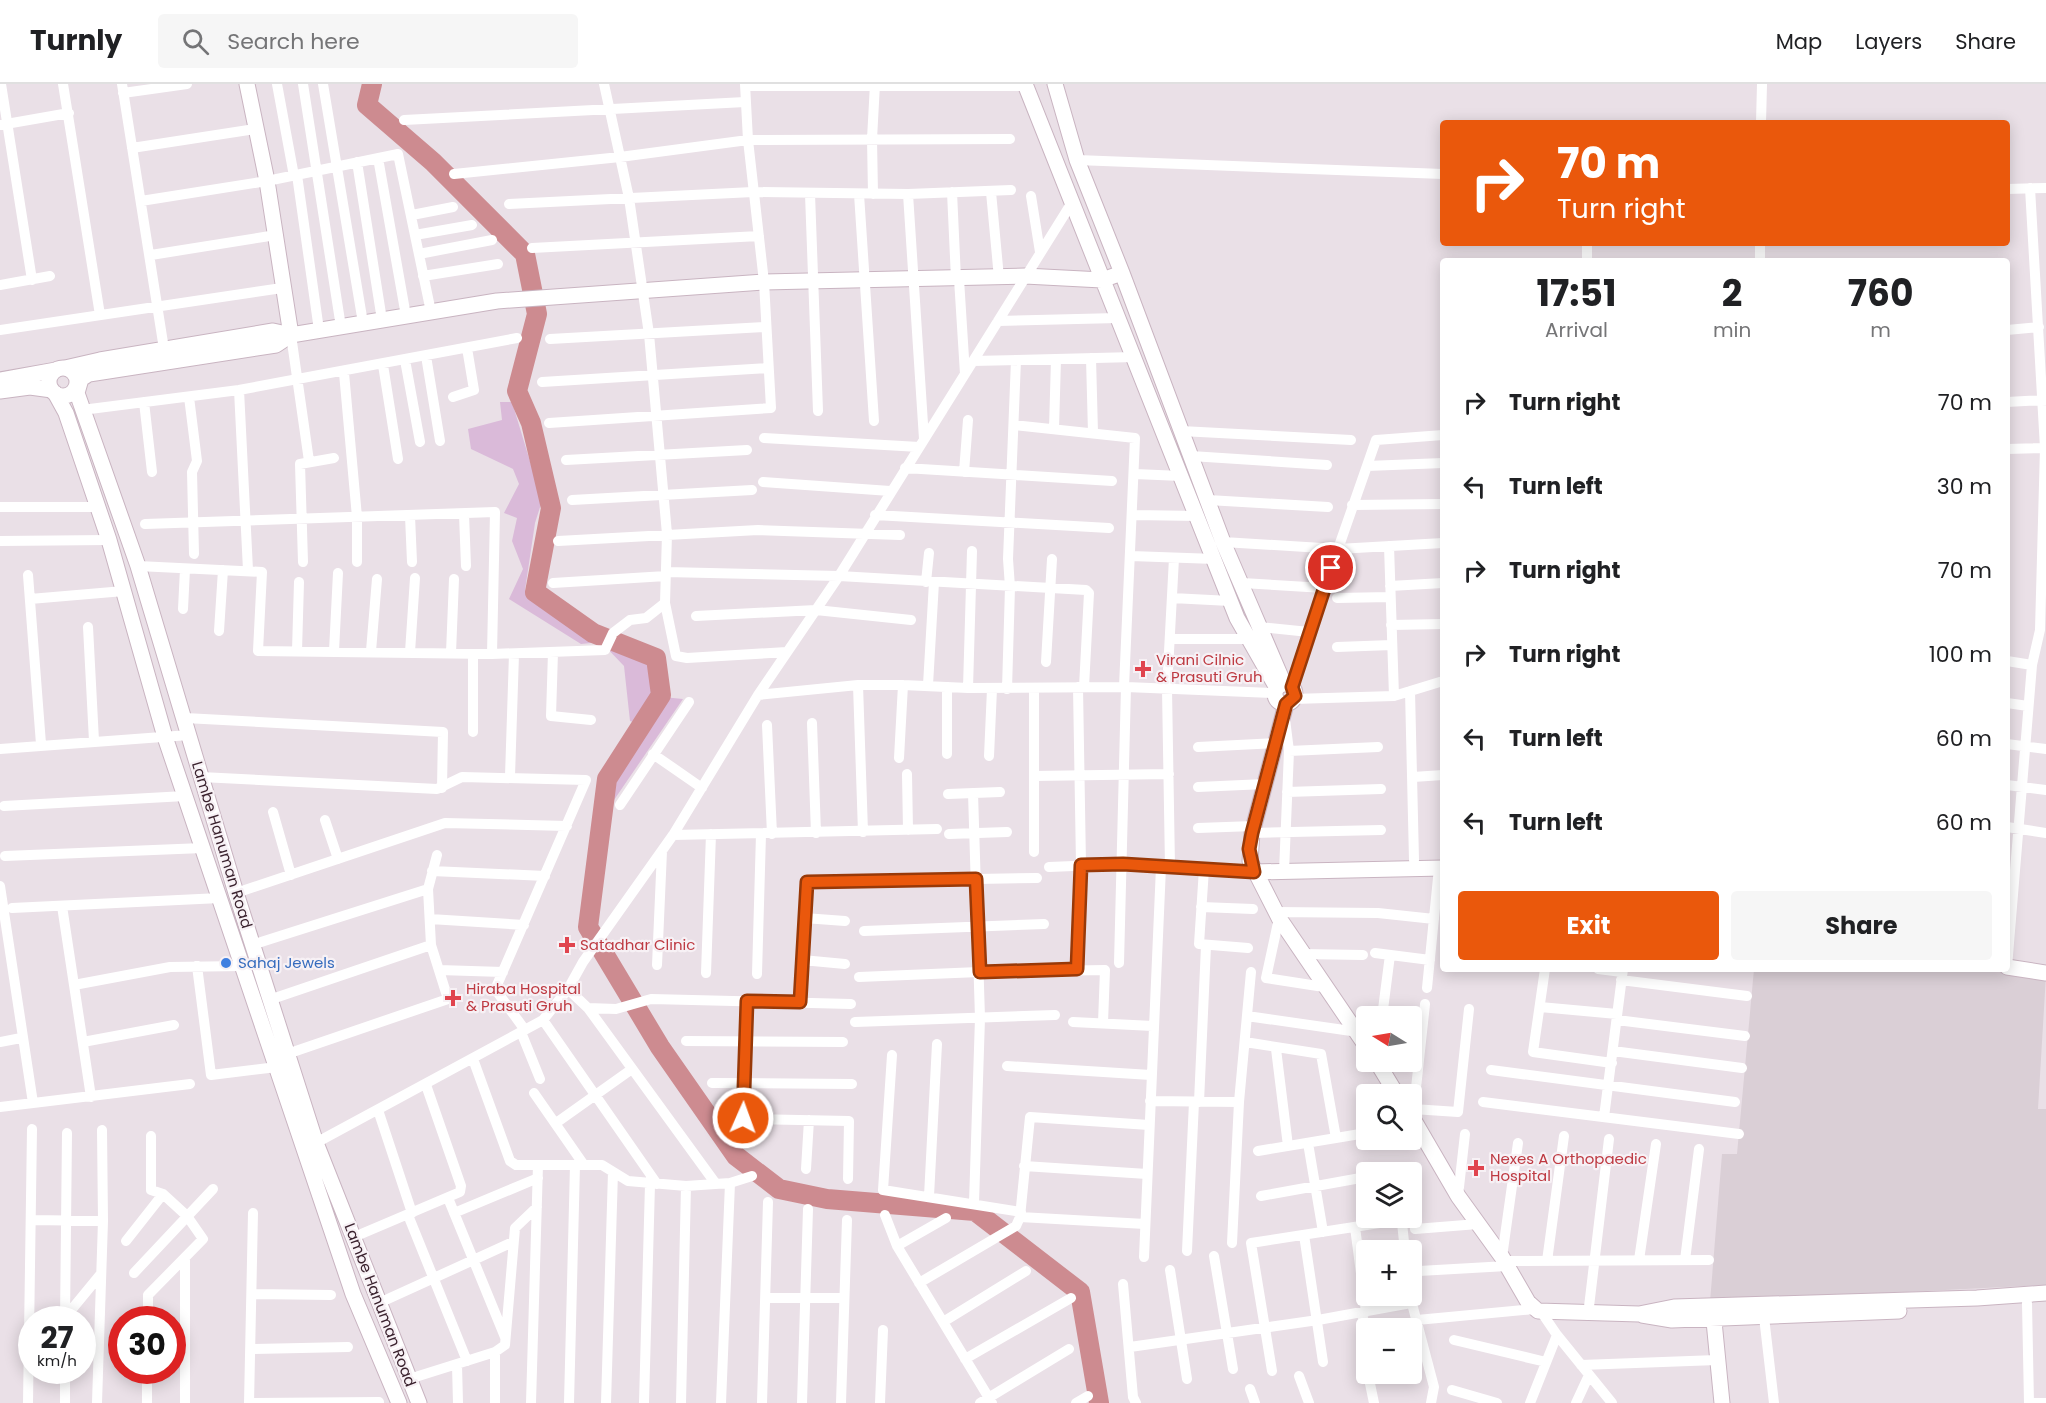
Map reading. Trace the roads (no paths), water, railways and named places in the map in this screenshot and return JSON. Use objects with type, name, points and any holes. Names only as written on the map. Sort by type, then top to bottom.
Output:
[{"type":"street","points":[[1,84],[3,125],[32,280]]},
{"type":"street","points":[[63,84],[100,315]]},
{"type":"street","points":[[164,349],[151,255],[122,89],[187,84]]},
{"type":"street","points":[[247,84],[276,235],[309,461]]},
{"type":"street","points":[[277,84],[296,175],[319,330]]},
{"type":"street","points":[[303,84],[340,327]]},
{"type":"street","points":[[323,84],[363,323]]},
{"type":"street","points":[[604,84],[629,198],[649,334],[667,534],[665,603],[676,656],[687,658],[787,652]]},
{"type":"street","points":[[1055,84],[1077,159],[1122,273],[1181,476],[1247,639],[1285,695]]},
{"type":"street","points":[[1761,120],[1762,84]]},
{"type":"street","points":[[549,423],[656,414],[770,409],[772,405],[764,282],[744,102],[745,85],[1025,85],[1071,204],[1135,357],[1181,431],[1285,695]]},
{"type":"street","points":[[873,194],[872,139],[875,85]]},
{"type":"street","points":[[404,120],[744,102]]},
{"type":"street","points":[[3,125],[69,113]]},
{"type":"street","points":[[132,148],[255,129]]},
{"type":"street","points":[[454,174],[620,157],[748,140],[1010,139]]},
{"type":"street","points":[[141,201],[267,181],[399,155],[431,312]]},
{"type":"street","points":[[378,158],[406,316]]},
{"type":"street","points":[[1077,159],[1440,174]]},
{"type":"street","points":[[357,162],[382,320]]},
{"type":"street","points":[[2010,907],[2020,829],[2032,664],[2042,639],[2046,448],[2044,368],[2030,188]]},
{"type":"street","points":[[2010,189],[2046,188]]},
{"type":"street","points":[[509,204],[753,192],[908,194],[1011,190]]},
{"type":"street","points":[[952,192],[965,374]]},
{"type":"street","points":[[991,192],[999,278]]},
{"type":"street","points":[[810,194],[819,411]]},
{"type":"street","points":[[859,194],[874,421]]},
{"type":"street","points":[[908,194],[921,443]]},
{"type":"street","points":[[1031,196],[1041,252]]},
{"type":"street","points":[[310,1145],[426,1085],[543,1020],[568,989],[583,962],[673,835],[758,695],[839,576],[1071,204]]},
{"type":"street","points":[[412,215],[453,207]]},
{"type":"street","points":[[416,235],[472,225]]},
{"type":"street","points":[[151,255],[276,235]]},
{"type":"street","points":[[532,248],[759,236]]},
{"type":"street","points":[[419,254],[492,240]]},
{"type":"street","points":[[423,276],[498,264]]},
{"type":"street","points":[[0,380],[100,360],[273,331],[291,335],[497,301],[764,282],[1025,276],[1102,280],[1122,273]]},
{"type":"street","points":[[0,285],[50,276]]},
{"type":"street","points":[[0,330],[282,288]]},
{"type":"street","points":[[998,321],[1118,318]]},
{"type":"street","points":[[550,339],[766,327]]},
{"type":"street","points":[[2010,330],[2041,332]]},
{"type":"street","points":[[0,391],[30,387],[69,395],[89,374],[276,345],[291,335]]},
{"type":"street","points":[[82,410],[239,390],[344,373],[517,338]]},
{"type":"street","points":[[453,397],[474,390],[467,348]]},
{"type":"street","points":[[426,356],[440,441]]},
{"type":"street","points":[[973,361],[1135,357]]},
{"type":"street","points":[[1091,358],[1093,433]]},
{"type":"street","points":[[1054,429],[1056,359]]},
{"type":"street","points":[[405,360],[420,442]]},
{"type":"street","points":[[1007,689],[1009,522],[1016,360]]},
{"type":"street","points":[[383,365],[398,459]]},
{"type":"street","points":[[542,382],[768,368]]},
{"type":"street","points":[[61,369],[76,376],[77,385]]},
{"type":"street","points":[[61,369],[50,381],[53,392],[66,413],[109,540],[165,737],[277,1067],[310,1145],[353,1294],[399,1403]]},
{"type":"street","points":[[344,373],[357,517],[357,562]]},
{"type":"street","name":"Lambe Hanuman Road","points":[[77,385],[82,410],[138,566],[185,718],[236,893],[287,1054],[310,1145],[354,1237],[419,1403]]},
{"type":"street","points":[[239,390],[248,570]]},
{"type":"street","points":[[189,397],[197,461],[192,472],[194,554]]},
{"type":"street","points":[[2010,402],[2044,400]]},
{"type":"street","points":[[144,402],[152,472]]},
{"type":"street","points":[[964,472],[968,420]]},
{"type":"street","points":[[1014,425],[1135,438],[1125,687],[1125,774],[1119,963]]},
{"type":"street","points":[[1181,431],[1351,440]]},
{"type":"street","points":[[1284,872],[1287,792],[1282,747],[1285,695],[1352,505],[1378,439],[1440,435]]},
{"type":"street","points":[[764,438],[921,443]]},
{"type":"street","points":[[2010,450],[2046,448]]},
{"type":"street","points":[[566,460],[747,450]]},
{"type":"street","points":[[1191,456],[1327,465]]},
{"type":"street","points":[[303,562],[300,464],[334,458]]},
{"type":"street","points":[[1367,466],[1440,464]]},
{"type":"street","points":[[906,468],[1112,481]]},
{"type":"street","points":[[1135,474],[1181,476]]},
{"type":"street","points":[[763,482],[890,491]]},
{"type":"street","points":[[572,500],[752,490]]},
{"type":"street","points":[[1208,500],[1328,507]]},
{"type":"street","points":[[1352,505],[1440,504]]},
{"type":"street","points":[[0,507],[98,507]]},
{"type":"street","points":[[464,514],[466,566]]},
{"type":"street","points":[[145,524],[247,519],[496,514],[492,654]]},
{"type":"street","points":[[875,515],[1109,528]]},
{"type":"street","points":[[1133,515],[1198,516]]},
{"type":"street","points":[[410,516],[412,562]]},
{"type":"street","points":[[558,541],[772,529],[900,535]]},
{"type":"street","points":[[0,541],[109,540]]},
{"type":"street","points":[[1223,542],[1338,549],[1440,543]]},
{"type":"street","points":[[1389,546],[1394,696]]},
{"type":"street","points":[[968,688],[969,585],[972,551]]},
{"type":"street","points":[[928,685],[929,553]]},
{"type":"street","points":[[1131,556],[1215,559]]},
{"type":"street","points":[[1144,1257],[1153,1026],[1166,867],[1167,689],[1174,558]]},
{"type":"street","points":[[1046,662],[1052,559]]},
{"type":"street","points":[[138,566],[262,572],[258,651],[514,654],[605,650],[614,633],[630,620],[646,618],[665,603]]},
{"type":"street","points":[[183,609],[185,569]]},
{"type":"street","points":[[219,631],[223,570]]},
{"type":"street","points":[[334,651],[338,573]]},
{"type":"street","points":[[553,583],[666,574],[839,576],[1089,592],[1081,687],[1081,865],[1077,969]]},
{"type":"street","points":[[28,575],[41,744]]},
{"type":"street","points":[[410,652],[415,578]]},
{"type":"street","points":[[371,651],[377,579]]},
{"type":"street","points":[[451,653],[454,579]]},
{"type":"street","points":[[297,651],[299,582]]},
{"type":"street","points":[[1242,583],[1324,588]]},
{"type":"street","points":[[1338,598],[1440,584]]},
{"type":"street","points":[[30,599],[124,591]]},
{"type":"street","points":[[1172,598],[1230,600]]},
{"type":"street","points":[[696,616],[816,610],[911,620]]},
{"type":"street","points":[[1391,626],[1440,624]]},
{"type":"street","points":[[88,627],[94,741]]},
{"type":"street","points":[[1259,627],[1309,632]]},
{"type":"street","points":[[1170,639],[1247,639]]},
{"type":"street","points":[[1337,646],[1392,645]]},
{"type":"street","points":[[553,652],[550,716],[591,720]]},
{"type":"street","points":[[473,654],[473,732]]},
{"type":"street","points":[[510,776],[514,654]]},
{"type":"street","points":[[2010,661],[2032,664]]},
{"type":"street","points":[[758,695],[858,685],[903,684],[992,689],[1125,687],[1285,695],[1394,696],[1440,682]]},
{"type":"street","points":[[900,758],[903,684]]},
{"type":"street","points":[[858,685],[863,832]]},
{"type":"street","points":[[947,687],[947,754]]},
{"type":"street","points":[[989,756],[992,689]]},
{"type":"street","points":[[1034,689],[1034,852]]},
{"type":"street","points":[[1410,691],[1414,860]]},
{"type":"street","points":[[620,805],[689,702]]},
{"type":"street","points":[[2010,703],[2028,706]]},
{"type":"street","points":[[185,718],[443,732],[442,788]]},
{"type":"street","points":[[812,723],[816,833]]},
{"type":"street","points":[[757,974],[766,834],[767,725]]},
{"type":"street","points":[[0,748],[189,735]]},
{"type":"street","points":[[2010,744],[2046,749]]},
{"type":"street","points":[[1198,747],[1378,747]]},
{"type":"street","points":[[1282,747],[1265,784],[1253,829],[1249,849],[1254,872],[1277,915],[1302,954],[1356,1029]]},
{"type":"street","points":[[653,754],[702,788]]},
{"type":"street","points":[[907,774],[908,830]]},
{"type":"street","points":[[1034,776],[1168,774]]},
{"type":"street","points":[[1413,777],[1440,775]]},
{"type":"street","points":[[201,777],[442,788],[462,777],[510,776],[586,780],[503,972],[497,991],[523,1031],[540,1079]]},
{"type":"street","points":[[1198,787],[1265,784]]},
{"type":"street","points":[[2010,785],[2046,790]]},
{"type":"street","points":[[1287,792],[1381,789]]},
{"type":"street","points":[[948,794],[1000,792]]},
{"type":"street","points":[[973,793],[980,972],[974,1203]]},
{"type":"street","points":[[4,806],[185,796]]},
{"type":"street","points":[[273,812],[291,875]]},
{"type":"street","points":[[325,820],[338,859]]},
{"type":"street","points":[[236,893],[445,823],[567,826]]},
{"type":"street","points":[[2010,827],[2046,833]]},
{"type":"street","points":[[1198,828],[1285,832],[1381,830]]},
{"type":"street","points":[[673,835],[938,829]]},
{"type":"street","points":[[949,834],[1007,832]]},
{"type":"street","points":[[706,973],[711,834]]},
{"type":"street","points":[[5,856],[203,848]]},
{"type":"street","points":[[657,965],[662,851]]},
{"type":"street","points":[[287,1054],[447,1000],[431,945],[428,889],[437,855]]},
{"type":"street","points":[[1049,867],[1123,864],[1254,872],[1440,868]]},
{"type":"street","points":[[1204,869],[1199,943],[1206,946],[1248,948]]},
{"type":"street","points":[[432,871],[545,876]]},
{"type":"street","points":[[800,1002],[805,884],[808,881],[1037,878]]},
{"type":"street","points":[[1427,988],[1440,879]]},
{"type":"street","points":[[0,886],[2,921],[33,1102]]},
{"type":"street","points":[[252,945],[428,889]]},
{"type":"street","points":[[12,908],[220,898]]},
{"type":"street","points":[[62,906],[91,1097]]},
{"type":"street","points":[[1201,907],[1252,909]]},
{"type":"street","points":[[1277,915],[1437,913]]},
{"type":"street","points":[[1277,915],[1267,979],[1324,987]]},
{"type":"street","points":[[804,918],[845,921]]},
{"type":"street","points":[[430,919],[524,925]]},
{"type":"street","points":[[864,931],[1044,924]]},
{"type":"street","points":[[269,1000],[431,945]]},
{"type":"street","points":[[1187,1251],[1206,946]]},
{"type":"street","points":[[1375,953],[1430,955],[1440,953]]},
{"type":"street","points":[[1302,954],[1363,954]]},
{"type":"street","points":[[1383,1006],[1390,955]]},
{"type":"street","points":[[802,960],[845,964]]},
{"type":"street","points":[[197,966],[211,1075],[277,1067]]},
{"type":"street","points":[[74,985],[170,967],[243,966]]},
{"type":"street","points":[[2010,967],[2046,973]]},
{"type":"street","points":[[859,977],[1077,969],[1107,972],[1103,1023]]},
{"type":"street","points":[[439,970],[503,972]]},
{"type":"street","points":[[1232,1243],[1239,1102],[1251,972]]},
{"type":"street","points":[[1545,972],[1533,1053],[1742,1068]]},
{"type":"street","points":[[1604,1117],[1622,974],[1748,996]]},
{"type":"street","points":[[568,989],[588,1008],[716,1184]]},
{"type":"street","points":[[588,1008],[629,1007],[651,999],[851,1004]]},
{"type":"street","points":[[747,1001],[745,1121],[850,1122],[848,1179]]},
{"type":"street","points":[[1416,1084],[1425,1004]]},
{"type":"street","points":[[1540,1007],[1745,1036]]},
{"type":"street","points":[[1422,1114],[1458,1112],[1469,1009]]},
{"type":"street","points":[[855,1022],[1055,1015]]},
{"type":"street","points":[[1247,1016],[1356,1032]]},
{"type":"street","points":[[543,1020],[654,1184],[644,1403]]},
{"type":"street","points":[[1073,1022],[1153,1026]]},
{"type":"street","points":[[83,1042],[174,1025]]},
{"type":"street","points":[[0,1042],[21,1038]]},
{"type":"street","points":[[686,1041],[843,1042]]},
{"type":"street","points":[[1245,1042],[1276,1049],[1321,1054],[1336,1138]]},
{"type":"street","points":[[929,1196],[937,1044]]},
{"type":"street","points":[[1276,1049],[1288,1146]]},
{"type":"street","points":[[891,1055],[883,1188],[886,1191],[974,1203],[1020,1214],[1145,1224]]},
{"type":"street","points":[[473,1059],[510,1161],[516,1165],[602,1165],[628,1181],[686,1186],[730,1183],[752,1176]]},
{"type":"street","points":[[1007,1066],[1151,1075]]},
{"type":"street","points":[[556,1123],[632,1069]]},
{"type":"street","points":[[1491,1070],[1735,1102]]},
{"type":"street","points":[[712,1083],[852,1084]]},
{"type":"street","points":[[0,1107],[190,1084]]},
{"type":"street","points":[[354,1237],[460,1192],[461,1186],[426,1085]]},
{"type":"street","points":[[534,1093],[556,1123],[580,1165],[569,1403]]},
{"type":"street","points":[[1149,1101],[1239,1102]]},
{"type":"street","points":[[1483,1102],[1739,1134]]},
{"type":"street","points":[[378,1110],[410,1214],[462,1363],[458,1403]]},
{"type":"street","points":[[919,1283],[1013,1228],[1020,1214],[1030,1117],[1149,1125]]},
{"type":"street","points":[[806,1169],[809,1120]]},
{"type":"street","points":[[30,1306],[32,1129]]},
{"type":"street","points":[[97,1403],[103,1221],[102,1130]]},
{"type":"street","points":[[65,1306],[67,1133]]},
{"type":"street","points":[[1422,1133],[1458,1196],[1504,1262],[1557,1335],[1612,1403]]},
{"type":"street","points":[[1458,1196],[1465,1134]]},
{"type":"street","points":[[1258,1150],[1356,1135]]},
{"type":"street","points":[[148,1306],[148,1295],[203,1239],[187,1216],[163,1194],[151,1190],[151,1136]]},
{"type":"street","points":[[1547,1261],[1564,1136]]},
{"type":"street","points":[[1588,1314],[1609,1139]]},
{"type":"street","points":[[1308,1143],[1323,1232]]},
{"type":"street","points":[[1504,1262],[1518,1143]]},
{"type":"street","points":[[1639,1260],[1656,1144]]},
{"type":"street","points":[[1685,1260],[1699,1149]]},
{"type":"street","points":[[531,1403],[538,1165]]},
{"type":"street","points":[[1024,1166],[1147,1174]]},
{"type":"street","points":[[606,1403],[613,1172]]},
{"type":"street","points":[[454,1213],[538,1178]]},
{"type":"street","points":[[1261,1196],[1356,1179]]},
{"type":"street","points":[[721,1403],[730,1183]]},
{"type":"street","points":[[681,1403],[686,1186]]},
{"type":"street","points":[[134,1273],[213,1189]]},
{"type":"street","points":[[126,1241],[163,1194]]},
{"type":"street","points":[[448,1198],[507,1340]]},
{"type":"street","points":[[762,1403],[768,1202]]},
{"type":"street","points":[[409,1379],[495,1352],[505,1345],[515,1225],[537,1207]]},
{"type":"street","points":[[802,1403],[808,1209]]},
{"type":"street","points":[[253,1213],[252,1349],[249,1403],[379,1402]]},
{"type":"street","points":[[885,1215],[897,1246],[965,1359],[987,1401],[1069,1349]]},
{"type":"street","points":[[897,1246],[946,1218]]},
{"type":"street","points":[[31,1220],[103,1221]]},
{"type":"street","points":[[841,1403],[847,1220]]},
{"type":"street","points":[[1272,1371],[1251,1243],[1401,1221],[1404,1240]]},
{"type":"street","points":[[1415,1229],[1478,1224]]},
{"type":"street","points":[[1355,1227],[1365,1318]]},
{"type":"street","points":[[1304,1235],[1323,1362]]},
{"type":"street","points":[[379,1302],[513,1242]]},
{"type":"street","points":[[1214,1256],[1233,1370]]},
{"type":"street","points":[[185,1258],[185,1403]]},
{"type":"street","points":[[1422,1271],[1504,1262],[1709,1260]]},
{"type":"street","points":[[943,1322],[1026,1270]]},
{"type":"street","points":[[1170,1270],[1187,1379]]},
{"type":"street","points":[[75,1306],[100,1275]]},
{"type":"street","points":[[1123,1284],[1133,1397],[1136,1403]]},
{"type":"street","points":[[1422,1327],[1539,1311],[1640,1314],[1660,1320],[1713,1312],[2046,1293]]},
{"type":"street","points":[[253,1294],[331,1295]]},
{"type":"street","points":[[765,1298],[843,1298]]},
{"type":"street","points":[[965,1359],[1071,1298]]},
{"type":"street","points":[[1713,1312],[1764,1317],[2046,1302]]},
{"type":"street","points":[[2027,1303],[2029,1403],[2046,1403]]},
{"type":"street","points":[[1130,1347],[1318,1320],[1385,1306]]},
{"type":"street","points":[[1713,1312],[1722,1403]]},
{"type":"street","points":[[1764,1317],[1774,1403]]},
{"type":"street","points":[[880,1403],[883,1330]]},
{"type":"street","points":[[1530,1403],[1557,1335]]},
{"type":"street","points":[[1455,1340],[1546,1362]]},
{"type":"street","points":[[252,1349],[348,1347]]},
{"type":"street","points":[[1422,1348],[1434,1387],[1431,1403]]},
{"type":"street","points":[[495,1352],[495,1403]]},
{"type":"street","points":[[1581,1365],[1717,1360]]},
{"type":"street","points":[[1576,1403],[1589,1375]]},
{"type":"street","points":[[1299,1376],[1309,1403]]},
{"type":"street","points":[[27,1403],[28,1384]]},
{"type":"street","points":[[65,1384],[65,1403]]},
{"type":"street","points":[[147,1384],[147,1403]]},
{"type":"street","points":[[1370,1384],[1374,1403]]},
{"type":"street","points":[[1250,1389],[1255,1403]]},
{"type":"street","points":[[1452,1390],[1497,1403]]},
{"type":"street","points":[[1076,1403],[1088,1396]]},
{"type":"waterway","points":[[372,84],[367,105],[433,162],[525,254],[537,314],[517,391],[531,423],[551,508],[535,592],[593,633],[656,658],[661,695],[607,779],[588,927],[660,1047],[736,1156],[779,1189],[827,1199],[975,1211],[1080,1292],[1099,1403]]},
{"type":"place","name":"Virani Cilnic & Prasuti Gruh","points":[[1143,669]]},
{"type":"place","name":"Satadhar Clinic","points":[[567,945]]},
{"type":"place","name":"Sahaj Jewels","points":[[226,963]]},
{"type":"place","name":"Hiraba Hospital & Prasuti Gruh","points":[[453,998]]},
{"type":"place","name":"Nexes A Orthopaedic Hospital","points":[[1476,1168]]}]
